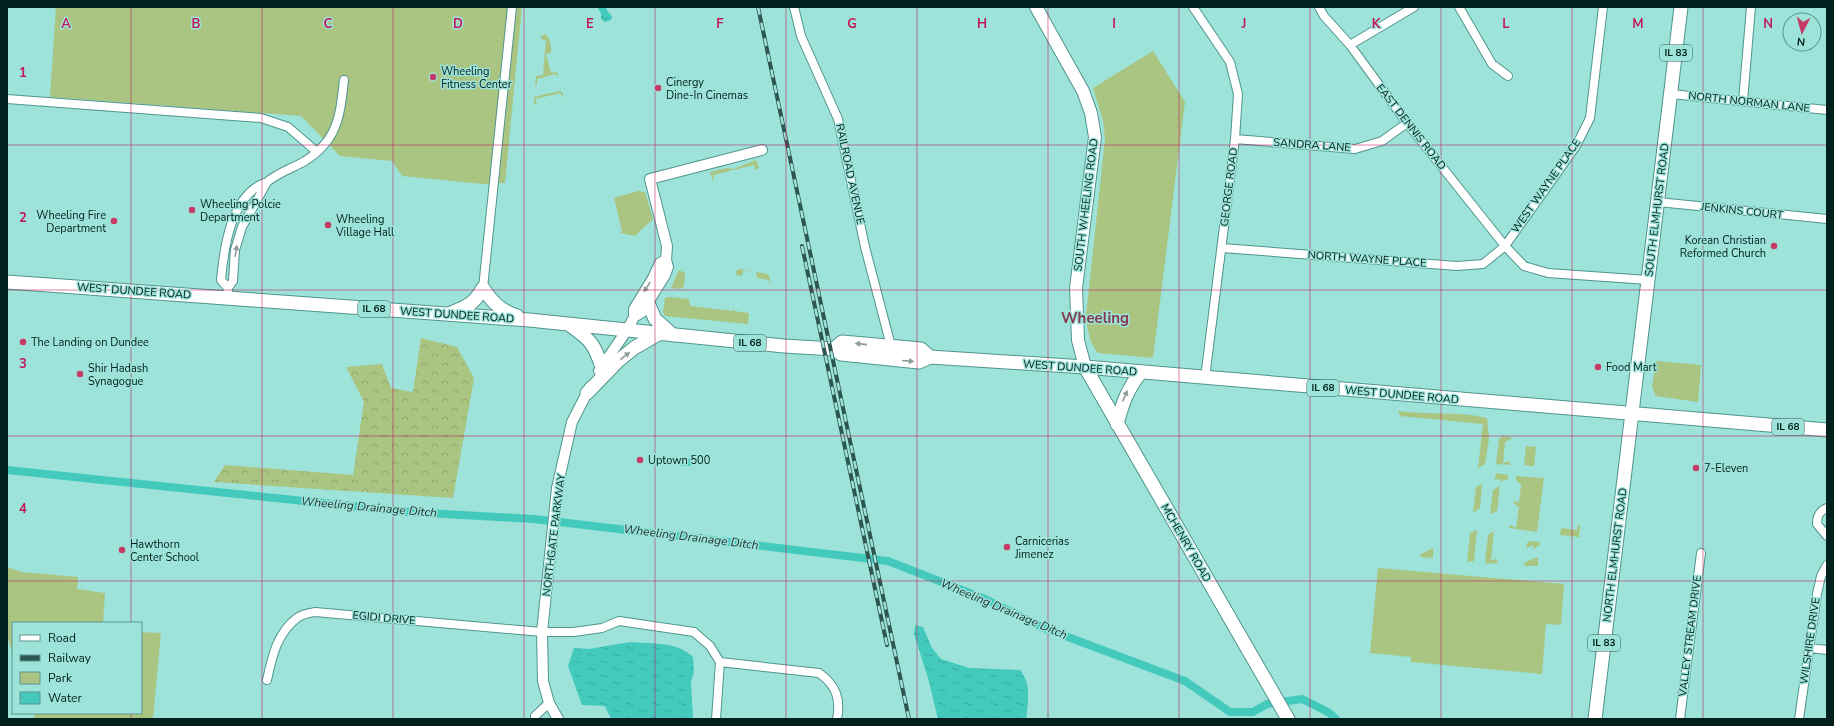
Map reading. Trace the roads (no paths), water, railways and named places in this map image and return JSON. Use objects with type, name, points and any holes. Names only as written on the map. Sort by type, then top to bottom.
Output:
[{"type":"main road","name":"SOUTH WHEELING ROAD","points":[[1036,7],[1083,91],[1092,113],[1095,138],[1076,288],[1078,340],[1085,367]]},
{"type":"main road","name":"SOUTH ELMHURST ROAD","points":[[1632,414],[1681,7]]},
{"type":"main road","name":"WEST DUNDEE ROAD","points":[[7,282],[227,293],[834,349],[841,354],[919,362],[930,357],[1085,367],[1827,430]]},
{"type":"main road","points":[[448,314],[468,307],[477,299],[483,288],[495,304],[506,313],[529,320]]},
{"type":"main road","points":[[587,393],[618,361],[634,348],[666,334],[655,319],[648,303]]},
{"type":"main road","points":[[570,325],[589,338],[596,350],[602,367]]},
{"type":"main road","name":"WEST DUNDEE ROAD","points":[[834,349],[842,342],[891,346],[921,350],[930,357]]},
{"type":"main road","name":"MCHENRY ROAD","points":[[1085,367],[1287,718]]},
{"type":"main road","points":[[1117,424],[1124,398],[1130,385],[1141,372]]},
{"type":"main road","name":"NORTH ELMHURST ROAD","points":[[1595,719],[1632,414]]},
{"type":"street","points":[[483,288],[512,7]]},
{"type":"street","name":"RAILROAD AVENUE","points":[[794,7],[801,36],[838,119],[865,247],[891,346]]},
{"type":"street","name":"GEORGE ROAD","points":[[1193,7],[1230,62],[1238,94],[1235,139],[1205,378]]},
{"type":"street","name":"EAST DENNIS ROAD","points":[[1319,7],[1324,16],[1350,45],[1407,123],[1505,246],[1524,266],[1548,273],[1648,280]]},
{"type":"street","points":[[1350,45],[1414,7]]},
{"type":"street","points":[[1459,7],[1492,64],[1508,76]]},
{"type":"street","name":"WEST WAYNE PLACE","points":[[1505,246],[1576,146],[1590,118],[1604,7]]},
{"type":"street","points":[[1742,100],[1751,7]]},
{"type":"street","points":[[227,293],[233,281],[236,250],[242,228],[268,182],[274,176],[305,161],[330,139],[338,123],[344,80]]},
{"type":"street","name":"NORTH NORMAN LANE","points":[[1671,94],[1742,100],[1827,110]]},
{"type":"street","points":[[7,99],[261,118],[288,127],[317,152]]},
{"type":"street","name":"SANDRA LANE","points":[[1235,139],[1355,148],[1382,141],[1407,123]]},
{"type":"street","name":"NORTHGATE PARKWAY","points":[[634,317],[642,312],[665,275],[668,267],[666,260],[667,246],[650,180],[762,150]]},
{"type":"street","points":[[227,293],[221,280],[227,232],[245,199],[257,186],[268,182]]},
{"type":"street","name":"JENKINS COURT","points":[[1658,202],[1827,219]]},
{"type":"street","name":"NORTH WAYNE PLACE","points":[[1222,248],[1457,266],[1483,264],[1505,246]]},
{"type":"street","name":"NORTHGATE PARKWAY","points":[[558,719],[549,703],[543,681],[542,632],[557,488],[572,422],[602,367],[627,330],[634,317],[634,309],[653,278],[660,263],[666,260]]},
{"type":"street","points":[[1827,508],[1821,510],[1817,517],[1817,524],[1827,536]]},
{"type":"street","name":"VALLEY STREAM DRIVE","points":[[1680,719],[1701,553]]},
{"type":"street","name":"WILSHIRE DRIVE","points":[[1799,719],[1817,594],[1821,576],[1827,565]]},
{"type":"street","name":"EGIDI DRIVE","points":[[267,680],[275,645],[288,626],[298,617],[315,612],[542,632],[574,632],[602,628],[619,621],[694,632],[710,646],[720,662]]},
{"type":"street","points":[[1809,648],[1827,650]]},
{"type":"street","points":[[716,719],[720,662],[819,673],[830,682],[840,705],[837,719]]},
{"type":"street","points":[[535,719],[536,716],[549,703]]},
{"type":"water","points":[[597,7],[606,7],[612,16],[611,20],[605,22],[601,19],[601,13]]},
{"type":"water","points":[[675,458],[691,459],[691,466],[675,465]]},
{"type":"water","points":[[915,625],[923,627],[932,648],[941,659],[969,668],[1020,670],[1028,687],[1026,719],[938,719],[928,678],[914,634]]},
{"type":"water","points":[[630,642],[655,643],[672,646],[687,652],[693,657],[694,672],[691,681],[693,719],[611,719],[605,706],[582,705],[568,666],[574,648],[589,649]]},
{"type":"waterway","name":"Wheeling Drainage Ditch","points":[[7,470],[409,512],[534,519],[888,561],[985,599],[1044,628],[1185,681],[1230,712],[1253,712],[1267,704],[1302,699],[1328,712],[1336,719]]},
{"type":"railway","points":[[758,7],[909,719]]},
{"type":"railway","points":[[802,246],[887,645]]},
{"type":"place","name":"Wheeling Fitness Center","points":[[433,77]]},
{"type":"place","name":"Cinergy Dine-In Cinemas","points":[[658,88]]},
{"type":"place","name":"Wheeling Polcie Department","points":[[192,210]]},
{"type":"place","name":"Wheeling Fire Department","points":[[114,221]]},
{"type":"place","name":"Wheeling Village Hall","points":[[328,225]]},
{"type":"place","name":"Korean Christian Reformed Church","points":[[1774,246]]},
{"type":"place","name":"The Landing on Dundee","points":[[23,342]]},
{"type":"place","name":"Food Mart","points":[[1598,367]]},
{"type":"place","name":"Shir Hadash Synagogue","points":[[80,374]]},
{"type":"place","name":"Uptown 500","points":[[640,460]]},
{"type":"place","name":"7-Eleven","points":[[1696,468]]},
{"type":"place","name":"Carnicerias Jimenez","points":[[1007,547]]},
{"type":"place","name":"Hawthorn Center School","points":[[122,550]]},
{"type":"district","name":"Wheeling","points":[[1095,318]]}]
